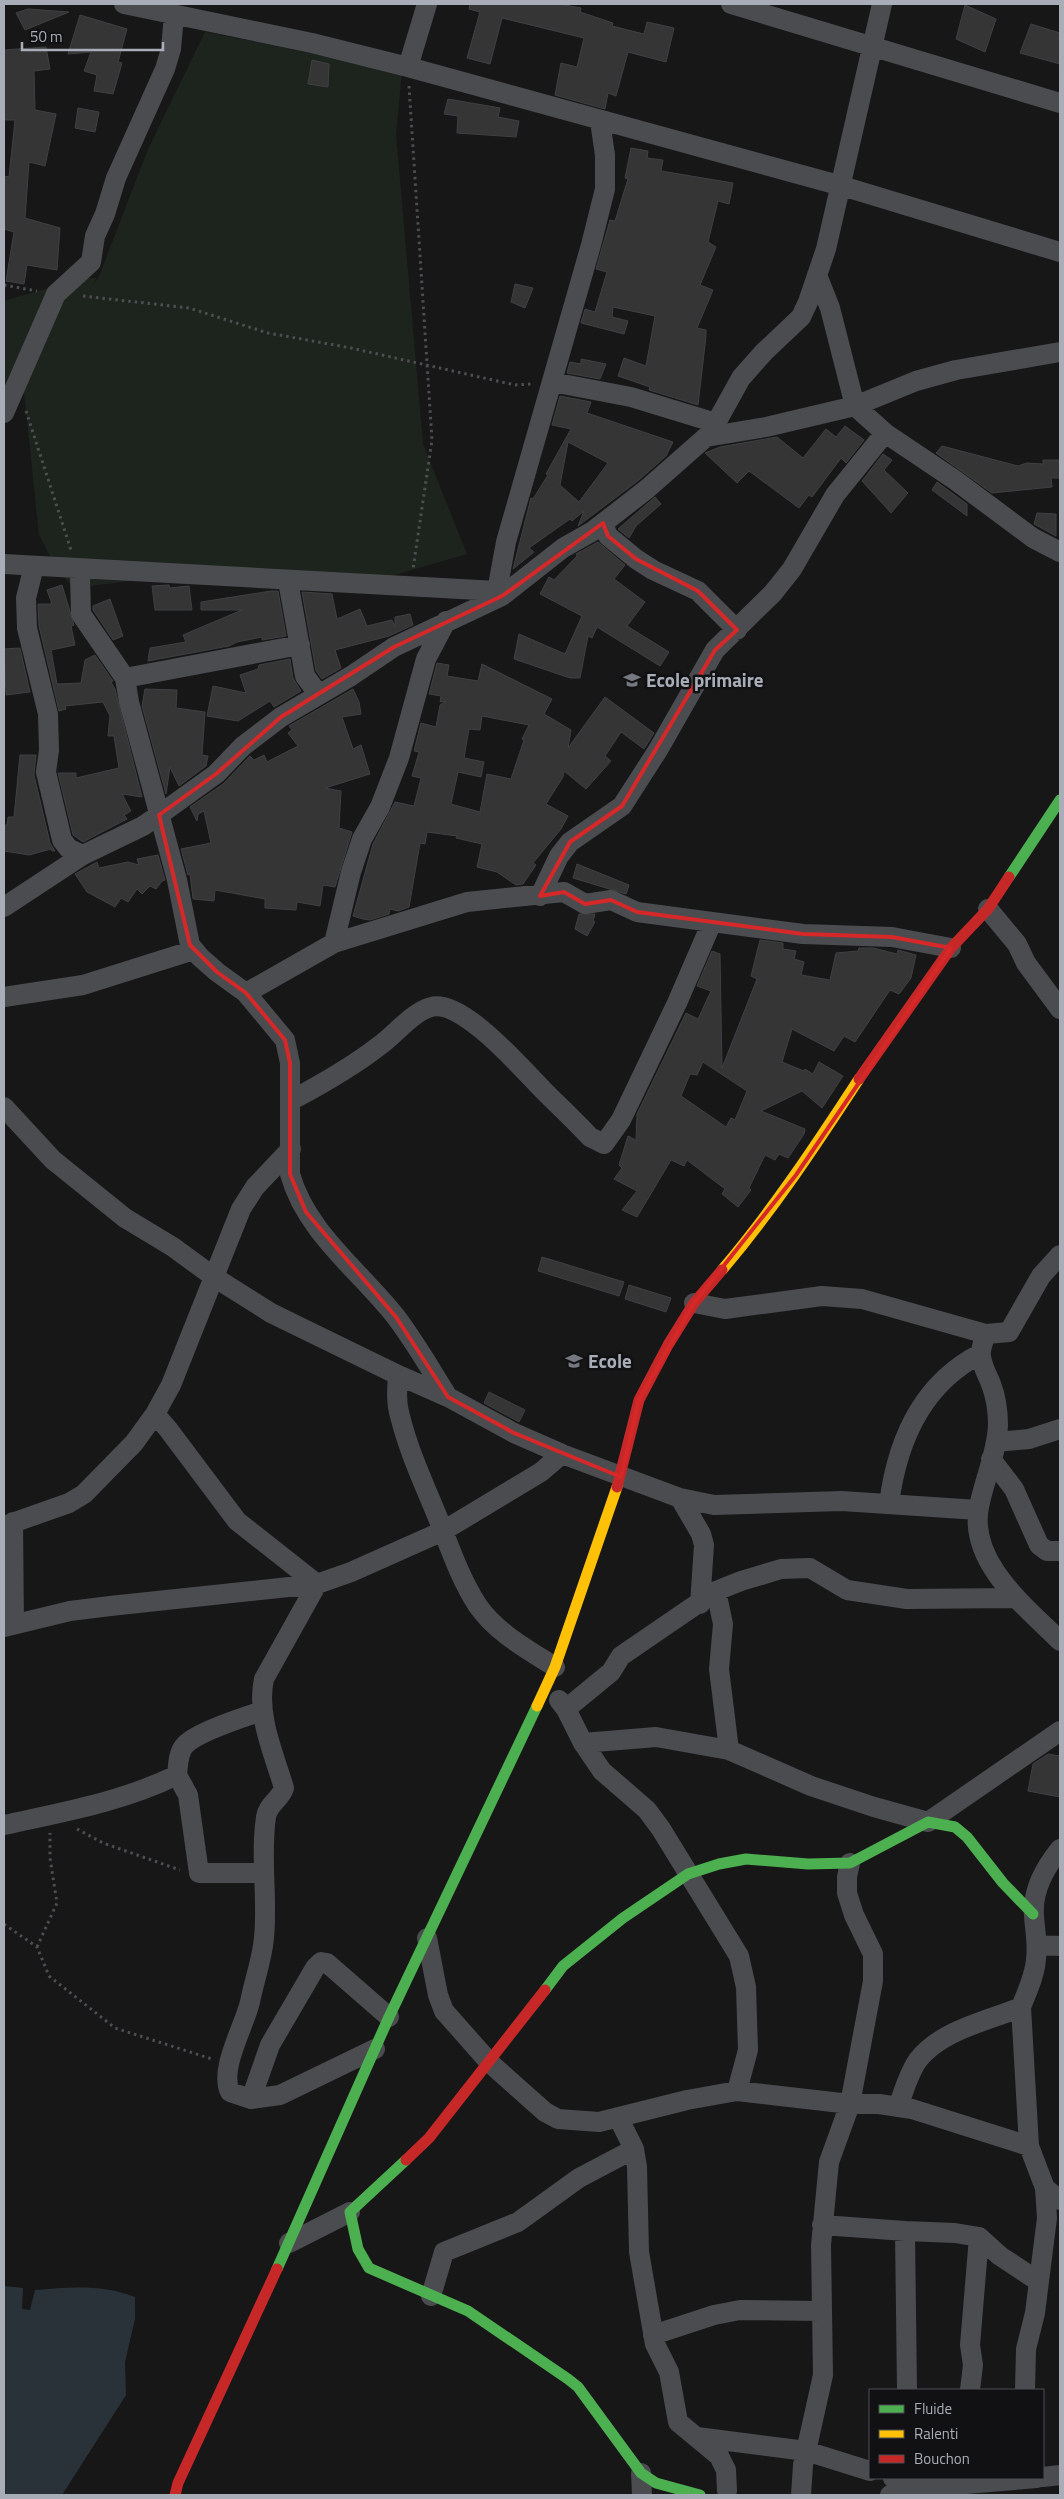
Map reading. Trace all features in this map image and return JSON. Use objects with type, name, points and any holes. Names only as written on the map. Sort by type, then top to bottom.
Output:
[{"type":"street","points":[[124,4],[312,43],[408,67],[842,186],[1060,252]]},
{"type":"street","points":[[408,67],[427,4]]},
{"type":"street","points":[[731,4],[871,48],[1060,103]]},
{"type":"street","points":[[4,907],[83,855],[143,826],[216,774],[243,746],[281,717],[351,676],[394,647],[499,593],[563,548],[604,523],[647,489],[711,430],[742,378],[764,352],[801,317],[817,275],[842,186],[882,4]]},
{"type":"street","points":[[4,412],[56,294],[91,262],[95,236],[105,214],[116,178],[165,69],[172,49],[174,15]]},
{"type":"street","points":[[499,593],[506,542],[605,189],[605,155],[600,121]]},
{"type":"street","points":[[817,275],[830,308],[855,406],[885,433],[955,480],[1033,538],[1060,552]]},
{"type":"street","points":[[552,382],[632,398],[711,430],[766,427],[855,406],[916,381],[956,370],[1060,352]]},
{"type":"street","points":[[540,896],[559,856],[570,842],[622,806],[658,750],[715,650],[773,593],[792,569],[835,495],[885,433]]},
{"type":"street","points":[[604,523],[608,536],[630,554],[653,570],[698,591],[737,630]]},
{"type":"street","points":[[4,564],[151,570],[288,581],[411,586],[499,593]]},
{"type":"street","points":[[34,566],[26,598],[27,628],[50,727],[46,772],[62,840],[69,849],[83,855]]},
{"type":"street","points":[[77,568],[80,576],[81,614],[125,678],[177,880],[190,945],[217,972],[246,993],[285,1040],[290,1062],[292,1100],[290,1174],[306,1212],[396,1317],[448,1396]]},
{"type":"street","points":[[288,581],[306,676],[319,695]]},
{"type":"street","points":[[334,943],[351,872],[362,838],[380,806],[399,758],[426,659],[446,621]]},
{"type":"street","points":[[125,678],[300,645]]},
{"type":"street","points":[[175,2495],[178,2483],[289,2242],[389,2017],[546,1686],[621,1477],[639,1400],[668,1345],[694,1303],[759,1226],[951,948],[988,909],[1060,800]]},
{"type":"street","points":[[246,993],[334,943],[467,902],[540,896],[564,892],[585,904],[611,900],[637,912],[802,934],[892,937],[951,948]]},
{"type":"street","points":[[988,909],[1017,944],[1026,963],[1060,1010]]},
{"type":"street","points":[[292,1100],[331,1079],[380,1046],[418,1013],[438,1006],[446,1008],[472,1022],[497,1042],[590,1136],[604,1144],[621,1120],[677,1003],[712,922]]},
{"type":"street","points":[[4,997],[83,986],[194,950]]},
{"type":"street","points":[[4,1108],[53,1160],[125,1218],[173,1246],[214,1277],[271,1313],[398,1375],[448,1396],[514,1433],[562,1454],[680,1498],[714,1505],[842,1501],[978,1510]]},
{"type":"street","points":[[291,1149],[255,1187],[241,1209],[171,1385],[155,1414],[134,1443],[84,1494],[69,1503],[8,1524],[9,1626],[70,1611],[317,1584],[351,1572],[443,1530],[541,1472],[562,1454]]},
{"type":"street","points":[[694,1303],[725,1309],[822,1296],[862,1299],[986,1334],[1009,1332],[1041,1276],[1060,1255]]},
{"type":"street","points":[[986,1334],[980,1354],[997,1406],[994,1450],[978,1510],[978,1529],[986,1553],[1002,1583],[1014,1598],[1060,1641]]},
{"type":"street","points":[[890,1504],[898,1452],[929,1397],[947,1375],[962,1363],[980,1354]]},
{"type":"street","points":[[398,1375],[397,1400],[400,1417],[419,1472],[458,1570],[478,1606],[508,1637],[554,1667]]},
{"type":"street","points":[[155,1414],[237,1521],[317,1584]]},
{"type":"street","points":[[994,1450],[1060,1429]]},
{"type":"street","points":[[994,1450],[1040,1545],[1047,1551],[1060,1551]]},
{"type":"street","points":[[680,1498],[701,1534],[704,1545],[700,1604]]},
{"type":"street","points":[[566,1709],[611,1672],[621,1656],[700,1604],[716,1591],[760,1575],[805,1567],[810,1568],[847,1590],[907,1599],[1014,1598]]},
{"type":"street","points":[[317,1584],[264,1679],[262,1689],[262,1711],[284,1788],[271,1804],[266,1816],[262,1950],[249,2007],[229,2065],[226,2080],[230,2092],[251,2099],[280,2095],[375,2050]]},
{"type":"street","points":[[716,1591],[723,1624],[720,1669],[730,1750]]},
{"type":"street","points":[[546,1686],[566,1709],[584,1743],[602,1771],[647,1810],[739,1956],[746,1988],[748,2050],[737,2091]]},
{"type":"street","points":[[262,1711],[207,1733],[185,1745],[180,1756],[177,1775],[188,1795],[199,1873],[263,1873]]},
{"type":"street","points":[[289,2242],[350,2212],[428,2138],[490,2063],[563,1966],[622,1918],[688,1874],[719,1864],[746,1860],[808,1864],[850,1863],[928,1822],[1060,1731]]},
{"type":"street","points":[[584,1743],[656,1737],[730,1750],[811,1786],[874,1808],[955,1827],[967,1837],[1003,1883],[1033,1914]]},
{"type":"street","points":[[4,1825],[103,1803],[177,1775]]},
{"type":"street","points":[[1025,2389],[1026,2349],[1034,2313],[1052,2194],[1029,2146],[1021,2007],[1032,1976],[1037,1945],[1033,1914],[1039,1881],[1045,1868],[1060,1849]]},
{"type":"street","points":[[801,2495],[806,2452],[824,2375],[821,2311],[822,2225],[829,2162],[850,2104],[870,2008],[874,1961],[847,1893],[847,1877],[850,1863]]},
{"type":"street","points":[[427,1938],[438,1995],[444,2011],[490,2063],[545,2112],[558,2119],[599,2122],[686,2100],[737,2091],[850,2104],[898,2107],[1029,2146]]},
{"type":"street","points":[[1037,1945],[1060,1946]]},
{"type":"street","points":[[251,2099],[270,2045],[315,1968],[321,1962],[327,1963],[389,2017]]},
{"type":"street","points":[[898,2107],[912,2071],[932,2047],[958,2031],[1021,2007]]},
{"type":"street","points":[[618,2117],[634,2149],[637,2167],[639,2252],[653,2336],[669,2372],[678,2422],[719,2456],[734,2493],[707,2495]]},
{"type":"street","points":[[431,2296],[444,2252],[518,2222],[579,2178],[634,2149]]},
{"type":"street","points":[[350,2212],[356,2244],[362,2260],[369,2268],[468,2311],[578,2387],[641,2473],[656,2484],[700,2495]]},
{"type":"street","points":[[822,2225],[955,2233],[979,2237],[1000,2256],[1038,2281]]},
{"type":"street","points":[[905,2231],[907,2389]]},
{"type":"street","points":[[970,2389],[973,2365],[970,2345],[979,2237]]},
{"type":"street","points":[[653,2336],[714,2315],[740,2310],[821,2311]]},
{"type":"street","points":[[697,2437],[806,2452],[869,2471]]},
{"type":"street","points":[[641,2473],[642,2495]]},
{"type":"street","points":[[1044,2477],[1060,2475]]},
{"type":"street","points":[[896,2479],[930,2487]]},
{"type":"street","points":[[890,2495],[974,2481],[1016,2479]]},
{"type":"path","points":[[408,67],[432,440],[411,586]]},
{"type":"path","points":[[4,285],[56,294],[188,308],[268,333],[426,364],[515,385],[552,382]]},
{"type":"path","points":[[16,382],[77,568]]},
{"type":"path","points":[[37,1947],[57,1903],[50,1858],[50,1815],[103,1843],[172,1869],[199,1873]]},
{"type":"path","points":[[4,1924],[37,1947],[49,1976],[115,2028],[229,2065]]},
{"type":"highlighted area","points":[[603,523],[608,536],[636,559],[698,591],[737,630],[715,650],[622,806],[570,842],[540,896],[564,892],[585,904],[611,900],[637,912],[803,934],[892,937],[951,948],[796,1175],[694,1303],[639,1400],[621,1477],[514,1433],[448,1397],[396,1317],[306,1212],[290,1174],[290,1063],[285,1040],[246,993],[217,972],[190,945],[159,815],[216,774],[281,717],[394,647],[502,596]]},
{"type":"shaded area","points":[[205,32],[402,71],[396,134],[423,444],[467,554],[353,587],[178,575],[74,588],[57,570],[39,535],[24,392],[4,421],[4,301],[82,278],[97,278],[92,285],[98,279],[148,149]]},
{"type":"shaded area","points":[[4,2286],[23,2288],[22,2309],[30,2310],[35,2290],[73,2287],[98,2288],[135,2297],[135,2319],[125,2362],[126,2395],[62,2495],[4,2495]]},
{"type":"building","points":[[470,4],[559,4],[581,8],[580,12],[613,23],[612,26],[644,34],[647,22],[674,28],[666,62],[628,52],[616,96],[608,93],[605,109],[555,95],[561,63],[577,67],[584,38],[502,18],[490,64],[467,58],[480,12],[469,9]]},
{"type":"building","points":[[965,5],[996,19],[985,52],[956,39]]},
{"type":"building","points":[[28,9],[69,12],[25,30],[16,13]]},
{"type":"building","points":[[80,15],[127,29],[118,62],[122,63],[113,94],[94,91],[97,75],[84,71],[91,52],[68,54]]},
{"type":"building","points":[[1031,24],[1060,33],[1060,64],[1020,53]]},
{"type":"building","points":[[46,47],[50,69],[34,71],[35,110],[56,114],[45,166],[29,162],[25,218],[60,228],[57,270],[27,265],[24,284],[6,281],[14,232],[4,229],[4,176],[9,177],[15,120],[4,120],[4,50]]},
{"type":"building","points":[[312,60],[329,64],[328,87],[308,84]]},
{"type":"building","points":[[448,99],[500,108],[498,117],[519,121],[516,137],[457,133],[458,116],[444,114]]},
{"type":"building","points":[[78,108],[99,112],[95,132],[75,128]]},
{"type":"building","points":[[631,148],[648,151],[647,158],[663,160],[661,171],[733,183],[729,204],[718,201],[708,242],[716,247],[700,285],[713,290],[697,328],[706,330],[698,405],[649,390],[650,387],[618,376],[624,358],[646,366],[655,316],[613,307],[612,317],[628,321],[624,334],[581,323],[585,309],[595,312],[607,272],[596,269],[610,220],[615,221],[628,179],[625,178]]},
{"type":"building","points":[[515,284],[533,288],[525,308],[511,302]]},
{"type":"building","points":[[581,359],[606,364],[600,379],[567,373],[570,362],[581,364]]},
{"type":"building","points":[[560,396],[591,402],[587,413],[673,442],[666,456],[639,480],[578,526],[584,511],[572,521],[570,519],[529,548],[534,552],[513,569],[531,498],[533,499],[548,475],[546,474],[571,429],[552,425]],"holes":[[[568,442],[608,463],[579,502],[560,485]]]},
{"type":"building","points":[[845,426],[864,440],[846,463],[841,458],[812,497],[809,495],[799,508],[749,471],[737,483],[705,453],[720,447],[777,437],[803,458],[826,429],[836,437]]},
{"type":"building","points":[[942,446],[1018,466],[1027,463],[1043,464],[1043,460],[1060,460],[1060,478],[1051,478],[1052,487],[992,493],[936,453]]},
{"type":"building","points":[[883,454],[892,460],[884,470],[908,493],[891,513],[862,481]]},
{"type":"building","points":[[937,482],[967,504],[967,516],[932,490]]},
{"type":"building","points":[[655,497],[661,504],[636,526],[629,538],[618,529]]},
{"type":"building","points":[[1037,513],[1056,514],[1056,536],[1034,524]]},
{"type":"building","points":[[598,542],[625,565],[614,579],[645,602],[627,626],[669,652],[660,666],[597,627],[592,638],[588,636],[580,678],[570,678],[514,659],[519,634],[565,654],[582,616],[540,594],[549,577],[554,580],[577,556],[576,554]]},
{"type":"building","points":[[62,585],[74,625],[71,626],[75,645],[51,650],[57,684],[81,683],[85,660],[95,655],[113,681],[111,682],[115,689],[142,797],[122,794],[131,811],[124,815],[127,819],[83,842],[73,835],[58,773],[76,773],[76,778],[119,768],[114,736],[108,736],[110,716],[103,702],[65,706],[66,709],[59,711],[39,626],[38,604],[52,604],[47,590]]},
{"type":"building","points":[[169,585],[170,588],[189,586],[192,610],[155,610],[152,586]]},
{"type":"building","points":[[278,591],[286,636],[262,640],[262,637],[237,642],[229,646],[148,661],[150,648],[186,642],[183,635],[242,610],[201,610],[201,602]]},
{"type":"building","points":[[302,592],[332,594],[337,619],[360,609],[367,626],[392,620],[395,627],[395,617],[410,614],[413,625],[389,636],[335,650],[341,668],[322,679],[316,671]]},
{"type":"building","points":[[110,599],[123,636],[113,640],[93,610],[93,606]]},
{"type":"building","points":[[20,648],[30,692],[6,695],[4,649]]},
{"type":"building","points":[[290,659],[293,678],[301,691],[274,707],[270,701],[238,721],[207,716],[213,686],[246,693],[240,675],[258,669],[259,665]]},
{"type":"building","points":[[437,663],[449,665],[447,676],[478,681],[482,664],[552,699],[544,714],[571,730],[568,748],[605,697],[654,733],[644,749],[621,732],[605,756],[611,761],[586,789],[564,771],[563,777],[546,804],[568,816],[561,829],[533,863],[536,865],[523,884],[516,885],[497,872],[477,867],[482,844],[456,838],[457,836],[427,832],[425,844],[420,843],[409,907],[398,911],[390,909],[389,914],[370,920],[353,916],[373,844],[395,802],[414,806],[421,778],[412,776],[419,752],[414,751],[421,723],[436,727],[440,705],[446,701],[440,702],[441,696],[429,694]],"holes":[[[482,716],[529,725],[522,739],[524,740],[511,779],[487,774],[480,812],[451,804],[458,772],[481,777],[484,762],[464,758],[469,729],[480,730]]]},
{"type":"building","points":[[145,689],[177,690],[176,708],[205,712],[202,755],[208,756],[206,766],[179,786],[170,767],[166,794],[142,706]]},
{"type":"building","points":[[353,689],[359,702],[361,714],[342,717],[353,749],[361,745],[370,774],[325,788],[341,791],[339,828],[352,832],[335,887],[323,885],[320,906],[297,902],[296,910],[265,908],[265,899],[215,890],[214,901],[193,899],[190,874],[188,875],[181,849],[211,843],[204,811],[198,814],[197,821],[190,807],[223,784],[250,756],[254,760],[264,755],[267,762],[298,746],[288,733],[292,730],[289,726]]},
{"type":"building","points":[[20,755],[36,755],[34,775],[50,843],[55,851],[51,849],[29,855],[4,851],[4,825],[7,825],[8,817],[14,817]]},
{"type":"building","points":[[158,855],[165,880],[156,889],[150,886],[142,894],[137,889],[128,902],[121,898],[115,907],[87,892],[75,874],[97,862],[99,868],[128,862],[139,865],[137,859]]},
{"type":"building","points":[[577,864],[629,885],[626,894],[573,878]]},
{"type":"building","points":[[579,914],[595,914],[593,921],[595,922],[587,936],[575,929]]},
{"type":"building","points":[[760,940],[783,943],[783,949],[796,951],[794,959],[804,962],[801,975],[830,980],[836,953],[858,951],[859,948],[873,948],[897,954],[898,950],[916,955],[911,978],[899,994],[890,990],[855,1042],[844,1036],[834,1051],[792,1029],[782,1062],[804,1071],[805,1069],[813,1074],[819,1062],[843,1076],[822,1108],[802,1091],[761,1111],[805,1129],[804,1134],[788,1158],[779,1154],[775,1160],[765,1155],[749,1188],[751,1190],[738,1207],[722,1194],[725,1189],[687,1160],[684,1166],[671,1160],[637,1217],[622,1210],[637,1191],[614,1179],[622,1168],[619,1165],[628,1136],[636,1140],[637,1114],[686,1013],[698,1019],[711,991],[697,986],[712,951],[720,954],[722,1068],[757,979],[751,976]],"holes":[[[703,1062],[747,1091],[735,1120],[731,1118],[726,1127],[681,1096],[690,1074],[697,1075]]]},
{"type":"building","points":[[542,1257],[624,1282],[619,1296],[538,1271]]},
{"type":"building","points":[[629,1285],[671,1298],[666,1312],[625,1299]]},
{"type":"building","points":[[489,1392],[525,1410],[519,1422],[484,1403]]},
{"type":"building","points":[[1048,1754],[1060,1756],[1060,1797],[1028,1791],[1033,1764]]},
{"type":"traffic: fast","points":[[1009,877],[1060,800]]},
{"type":"traffic: fast","points":[[277,2269],[389,2017],[537,1706]]},
{"type":"traffic: fast","points":[[545,1990],[563,1966],[623,1918],[688,1874],[719,1864],[746,1859],[808,1864],[850,1863],[928,1822],[955,1827],[967,1837],[1003,1883],[1033,1914]]},
{"type":"traffic: fast","points":[[406,2160],[350,2212],[358,2249],[369,2268],[468,2311],[568,2379],[578,2387],[641,2473],[656,2483],[700,2495]]},
{"type":"traffic: slow","points":[[722,1270],[776,1201],[859,1079]]},
{"type":"traffic: slow","points":[[537,1706],[555,1667],[617,1487]]},
{"type":"traffic: jam","points":[[859,1079],[951,948],[988,909],[1009,877]]},
{"type":"traffic: jam","points":[[617,1487],[639,1400],[668,1345],[694,1303],[722,1270]]},
{"type":"traffic: jam","points":[[406,2160],[429,2138],[545,1990]]},
{"type":"traffic: jam","points":[[175,2495],[178,2483],[277,2269]]},
{"type":"place","name":"Ecole primaire","points":[[632,680]]},
{"type":"place","name":"Ecole","points":[[574,1361]]}]
